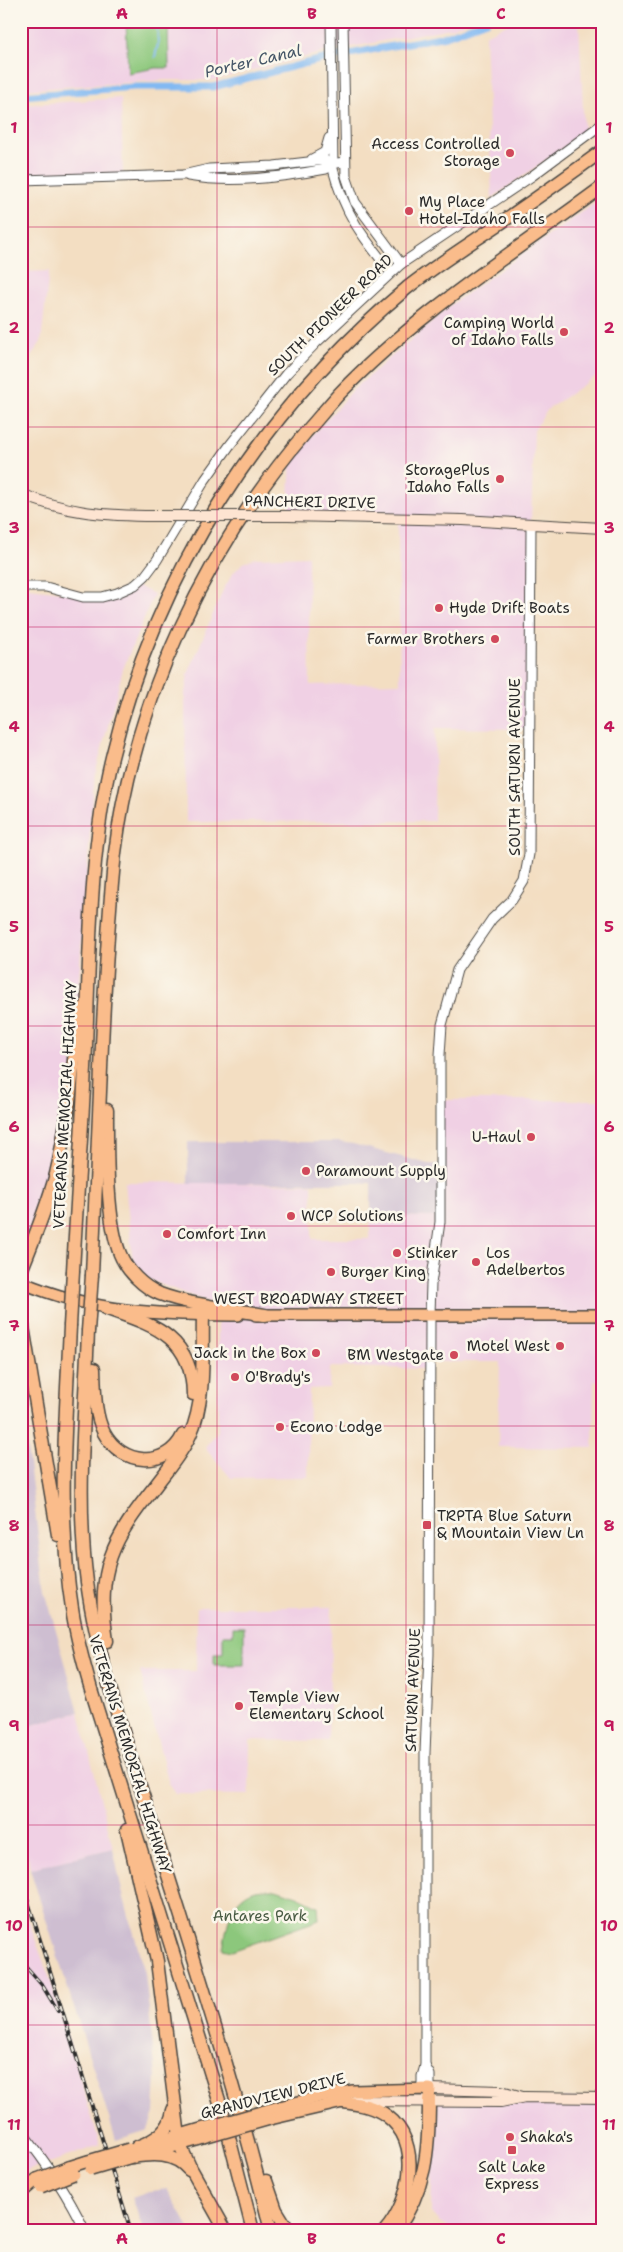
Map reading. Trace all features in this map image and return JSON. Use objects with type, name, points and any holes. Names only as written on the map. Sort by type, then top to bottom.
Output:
[{"type":"highway","name":"VETERANS MEMORIAL HIGHWAY","points":[[253,2231],[222,2110],[90,1690],[72,1606],[64,1517],[64,1464],[86,1048],[90,934],[98,835],[111,758],[128,696],[145,649],[178,575],[220,502],[283,413],[338,352],[408,287],[544,194],[602,151]]},
{"type":"highway","name":"VETERANS MEMORIAL HIGHWAY","points":[[271,2231],[236,2094],[103,1659],[86,1573],[81,1498],[91,1331],[106,971],[115,852],[138,746],[153,696],[174,644],[203,580],[232,532],[285,457],[340,393],[384,351],[462,289],[602,188]]},
{"type":"highway","points":[[21,1271],[46,1207],[61,1152],[90,934]]},
{"type":"highway","points":[[106,971],[109,1172],[113,1228],[120,1256],[135,1277],[158,1293],[186,1301],[265,1315]]},
{"type":"highway","points":[[91,1331],[96,1406],[104,1433],[111,1444],[122,1454],[146,1460],[158,1458],[169,1453],[180,1442],[191,1411],[193,1392],[189,1365],[183,1352],[172,1339],[158,1328],[105,1308]]},
{"type":"highway","points":[[132,1758],[107,1647],[104,1620],[106,1572],[121,1532],[180,1453],[194,1426],[199,1403],[203,1314]]},
{"type":"highway","points":[[21,1315],[72,1606]]},
{"type":"highway","points":[[90,1690],[152,1933],[161,1986],[179,2140],[190,2167],[226,2231]]},
{"type":"highway","points":[[236,2094],[276,2210],[289,2231]]},
{"type":"highway","points":[[391,2228],[408,2213],[424,2175],[428,2154],[426,2095]]},
{"type":"highway","points":[[133,2151],[156,2139],[166,2130],[171,2122],[175,2100]]},
{"type":"highway","points":[[343,2102],[377,2110],[392,2120],[403,2135],[408,2147],[409,2173],[403,2200],[391,2228]]},
{"type":"highway","points":[[133,2151],[177,2159],[185,2164],[201,2185]]},
{"type":"main road","name":"PANCHERI DRIVE","points":[[21,494],[65,509],[96,515],[288,516],[464,520],[602,528]]},
{"type":"main road","name":"WEST BROADWAY STREET","points":[[21,1282],[62,1298],[105,1308],[148,1313],[602,1316]]},
{"type":"main road","name":"GRANDVIEW DRIVE","points":[[21,2193],[39,2183],[71,2170],[133,2151],[269,2115],[322,2096],[353,2091],[501,2102],[525,2098],[602,2098]]},
{"type":"main road","name":"GRANDVIEW DRIVE","points":[[269,2115],[343,2102],[426,2095]]},
{"type":"street","points":[[331,21],[331,164],[350,218],[391,272]]},
{"type":"street","points":[[344,21],[346,176],[356,202],[401,264]]},
{"type":"street","name":"SOUTH PIONEER ROAD","points":[[21,588],[46,587],[83,597],[102,597],[135,585],[145,576],[157,560],[206,480],[258,408],[310,350],[401,264],[532,176],[602,124]]},
{"type":"street","points":[[301,162],[319,156],[326,150],[332,125]]},
{"type":"street","points":[[21,180],[183,175],[209,169],[325,160],[331,164]]},
{"type":"street","points":[[183,175],[211,180],[268,177],[326,169],[331,164],[345,162]]},
{"type":"street","name":"SOUTH SATURN AVENUE","points":[[430,1314],[431,1284],[440,1222],[440,1055],[445,1010],[458,970],[492,919],[512,900],[524,881],[530,854],[531,524]]},
{"type":"street","name":"SATURN AVENUE","points":[[426,2095],[430,2076],[425,2066],[425,1753],[429,1654],[430,1314]]},
{"type":"street","points":[[21,2131],[45,2161],[63,2189],[85,2231]]},
{"type":"shaded area","points":[[21,21],[470,21],[451,28],[325,52],[214,80],[165,80],[21,90]]},
{"type":"shaded area","points":[[513,21],[579,21],[584,133],[492,198],[485,35]]},
{"type":"shaded area","points":[[121,98],[123,177],[21,180],[21,105]]},
{"type":"shaded area","points":[[602,198],[602,372],[548,409],[534,430],[529,729],[435,728],[434,821],[186,822],[185,693],[188,674],[223,590],[234,572],[243,563],[256,558],[308,556],[310,685],[400,683],[398,519],[288,516],[291,459],[354,389],[452,304]]},
{"type":"shaded area","points":[[49,271],[41,342],[21,371],[21,272]]},
{"type":"shaded area","points":[[135,585],[154,594],[123,669],[97,767],[93,792],[71,1085],[61,1152],[21,1271],[21,587],[102,597]]},
{"type":"shaded area","points":[[440,1100],[602,1100],[602,1381],[594,1381],[593,1448],[498,1447],[500,1362],[431,1362],[430,1369],[330,1367],[329,1388],[309,1389],[308,1477],[231,1478],[205,1447],[218,1431],[218,1306],[147,1279],[133,1263],[125,1182],[312,1184],[312,1239],[370,1239],[371,1216],[440,1217]]},
{"type":"shaded area","points":[[188,1142],[339,1142],[428,1164],[440,1164],[440,1217],[371,1216],[371,1183],[188,1183]]},
{"type":"shaded area","points":[[26,1439],[45,1591],[79,1712],[21,1728],[21,1441]]},
{"type":"shaded area","name":"Temple View Elementary School","points":[[197,1607],[332,1607],[328,1741],[250,1740],[249,1795],[175,1794],[169,1784],[140,1671],[196,1671]]},
{"type":"shaded area","points":[[79,1712],[113,1848],[30,1869],[21,1819],[21,1728]]},
{"type":"shaded area","points":[[113,1848],[122,1891],[145,1973],[156,2076],[154,2113],[148,2130],[116,2140],[30,1869]]},
{"type":"shaded area","points":[[21,1901],[52,1985],[100,2145],[21,2173]]},
{"type":"shaded area","points":[[602,2098],[602,2231],[460,2231],[439,2222],[431,2213],[434,2101]]},
{"type":"shaded area","points":[[167,2189],[191,2231],[145,2231],[132,2198],[152,2191]]},
{"type":"green space","points":[[126,21],[168,21],[169,68],[156,68],[128,73]]},
{"type":"green space","points":[[233,1627],[244,1627],[244,1665],[214,1665],[214,1654],[223,1654],[223,1635],[233,1635]]},
{"type":"green space","name":"Antares Park","points":[[276,1889],[318,1906],[319,1920],[232,1951],[223,1949],[231,1913],[240,1899],[256,1890]]},
{"type":"waterway","points":[[155,57],[158,44],[157,21]]},
{"type":"waterway","name":"Porter Canal","points":[[21,96],[134,87],[213,87],[323,59],[446,36],[486,21]]},
{"type":"railway","points":[[21,1879],[131,2231]]},
{"type":"railway","points":[[21,1961],[42,1985],[58,2011]]},
{"type":"place","name":"Access Controlled Storage","points":[[510,153]]},
{"type":"place","name":"My Place Hotel-Idaho Falls","points":[[409,211]]},
{"type":"place","name":"Camping World of Idaho Falls","points":[[564,332]]},
{"type":"place","name":"StoragePlus Idaho Falls","points":[[500,479]]},
{"type":"place","name":"Hyde Drift Boats","points":[[439,608]]},
{"type":"place","name":"Farmer Brothers","points":[[495,639]]},
{"type":"place","name":"U-Haul","points":[[531,1137]]},
{"type":"place","name":"Paramount Supply","points":[[306,1171]]},
{"type":"place","name":"WCP Solutions","points":[[291,1216]]},
{"type":"place","name":"Comfort Inn","points":[[167,1234]]},
{"type":"place","name":"Stinker","points":[[397,1253]]},
{"type":"place","name":"Los Adelbertos","points":[[476,1262]]},
{"type":"place","name":"Burger King","points":[[331,1272]]},
{"type":"place","name":"Motel West","points":[[560,1346]]},
{"type":"place","name":"Jack in the Box","points":[[316,1353]]},
{"type":"place","name":"BM Westgate","points":[[454,1355]]},
{"type":"place","name":"O'Brady's","points":[[235,1377]]},
{"type":"place","name":"Econo Lodge","points":[[280,1427]]},
{"type":"place","name":"TRPTA Blue Saturn & Mountain View Ln","points":[[427,1525]]},
{"type":"place","name":"Temple View Elementary School","points":[[239,1706]]},
{"type":"place","name":"Shaka's","points":[[510,2137]]},
{"type":"place","name":"Salt Lake Express","points":[[512,2150]]}]
